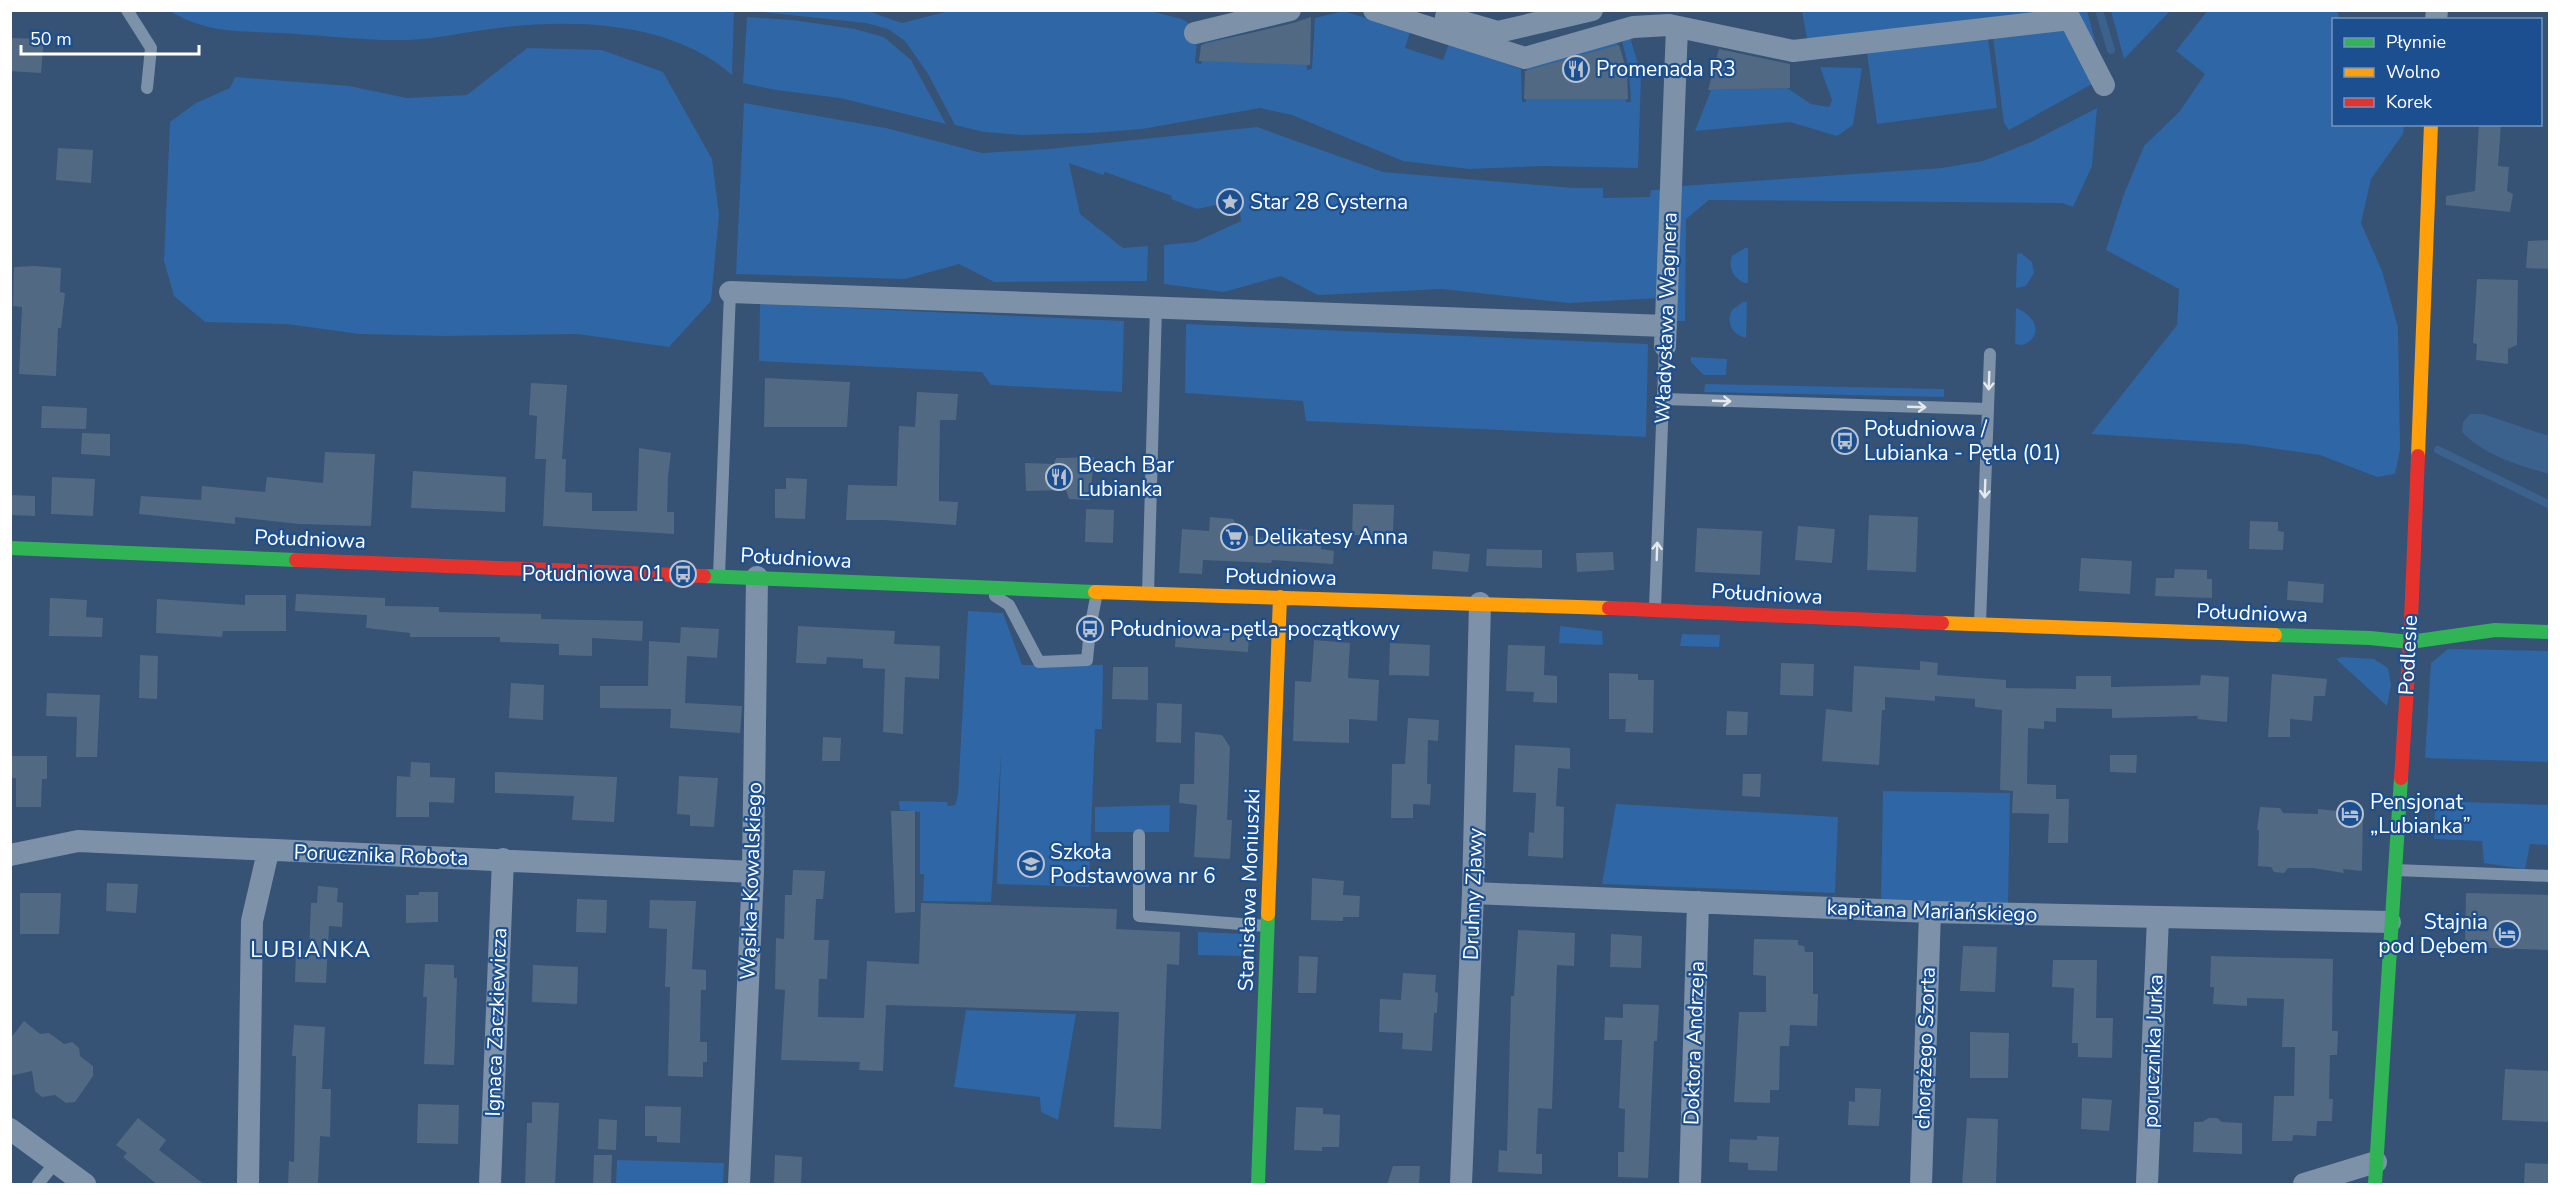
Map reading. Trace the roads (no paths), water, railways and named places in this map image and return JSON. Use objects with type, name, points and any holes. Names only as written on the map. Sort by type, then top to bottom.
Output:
[{"type":"street","points":[[1260,10],[1199,28],[1290,10]]},
{"type":"street","points":[[1374,10],[1525,58],[1633,27],[1648,18],[1677,27],[1793,51],[2070,19],[2104,86]]},
{"type":"street","points":[[1426,10],[1498,32],[1592,10]]},
{"type":"street","name":"Władysława Wagnera","points":[[1665,336],[1677,27]]},
{"type":"street","name":"Podlesie","points":[[2375,1173],[2410,642],[2431,126]]},
{"type":"street","points":[[1660,132],[1672,176]]},
{"type":"street","points":[[730,292],[1156,307],[1665,336]]},
{"type":"street","name":"Południowa","points":[[10,548],[981,588],[1655,609],[1979,625],[2370,638],[2410,642],[2495,630],[2550,632]]},
{"type":"street","name":"Wąsika-Kowalskiego","points":[[739,1185],[753,872],[757,577]]},
{"type":"street","name":"Stanisława Moniuszki","points":[[1258,1185],[1280,597]]},
{"type":"street","name":"Druhny Zjawy","points":[[1461,1185],[1473,893],[1480,603]]},
{"type":"street","name":"Porucznika Robota","points":[[10,855],[78,841],[268,852],[753,872]]},
{"type":"street","points":[[248,1185],[252,921],[268,852]]},
{"type":"street","name":"Ignaca Zaczkiewicza","points":[[490,1185],[502,860]]},
{"type":"street","name":"kapitana Mariańskiego","points":[[1473,893],[1930,912],[2391,922]]},
{"type":"street","name":"Doktora Andrzeja","points":[[1690,1185],[1698,902]]},
{"type":"street","name":"chorążego Szorta","points":[[1921,1185],[1930,912]]},
{"type":"street","name":"porucznika Jurka","points":[[2147,1185],[2158,917]]},
{"type":"street","points":[[10,1128],[85,1185]]},
{"type":"street","points":[[2304,1185],[2375,1173]]},
{"type":"lane","points":[[127,10],[151,48],[147,88]]},
{"type":"lane","points":[[719,576],[730,292]]},
{"type":"lane","points":[[1148,594],[1156,307]]},
{"type":"lane","name":"Władysława Wagnera","points":[[1655,609],[1665,336]]},
{"type":"lane","points":[[1979,625],[1990,354]]},
{"type":"lane","points":[[1663,399],[1988,409]]},
{"type":"lane","points":[[981,588],[1009,605],[1039,662],[1087,660],[1097,592]]},
{"type":"lane","points":[[1139,835],[1139,916],[1269,926]]},
{"type":"lane","points":[[2394,870],[2550,876]]},
{"type":"lane","points":[[1251,986],[1266,986]]},
{"type":"lane","points":[[38,1185],[55,1163]]},
{"type":"waterway","points":[[2099,10],[2111,50]]},
{"type":"waterway","points":[[2438,450],[2550,505]]},
{"type":"place","name":"Promenada R3","points":[[1576,69]]},
{"type":"place","name":"Star 28 Cysterna","points":[[1230,202]]},
{"type":"place","name":"Południowa / Lubianka - Pętla (01)","points":[[1845,441]]},
{"type":"place","name":"Beach Bar Lubianka","points":[[1059,477]]},
{"type":"place","name":"Delikatesy Anna","points":[[1234,537]]},
{"type":"place","name":"Południowa 01","points":[[683,574]]},
{"type":"place","name":"Południowa-pętla-początkowy","points":[[1090,629]]},
{"type":"place","name":"Pensjonat „Lubianka”","points":[[2350,814]]},
{"type":"place","name":"Szkoła Podstawowa nr 6","points":[[1031,864]]},
{"type":"place","name":"Stajnia pod Dębem","points":[[2507,934]]},
{"type":"district","name":"LUBIANKA","points":[[311,949]]}]
